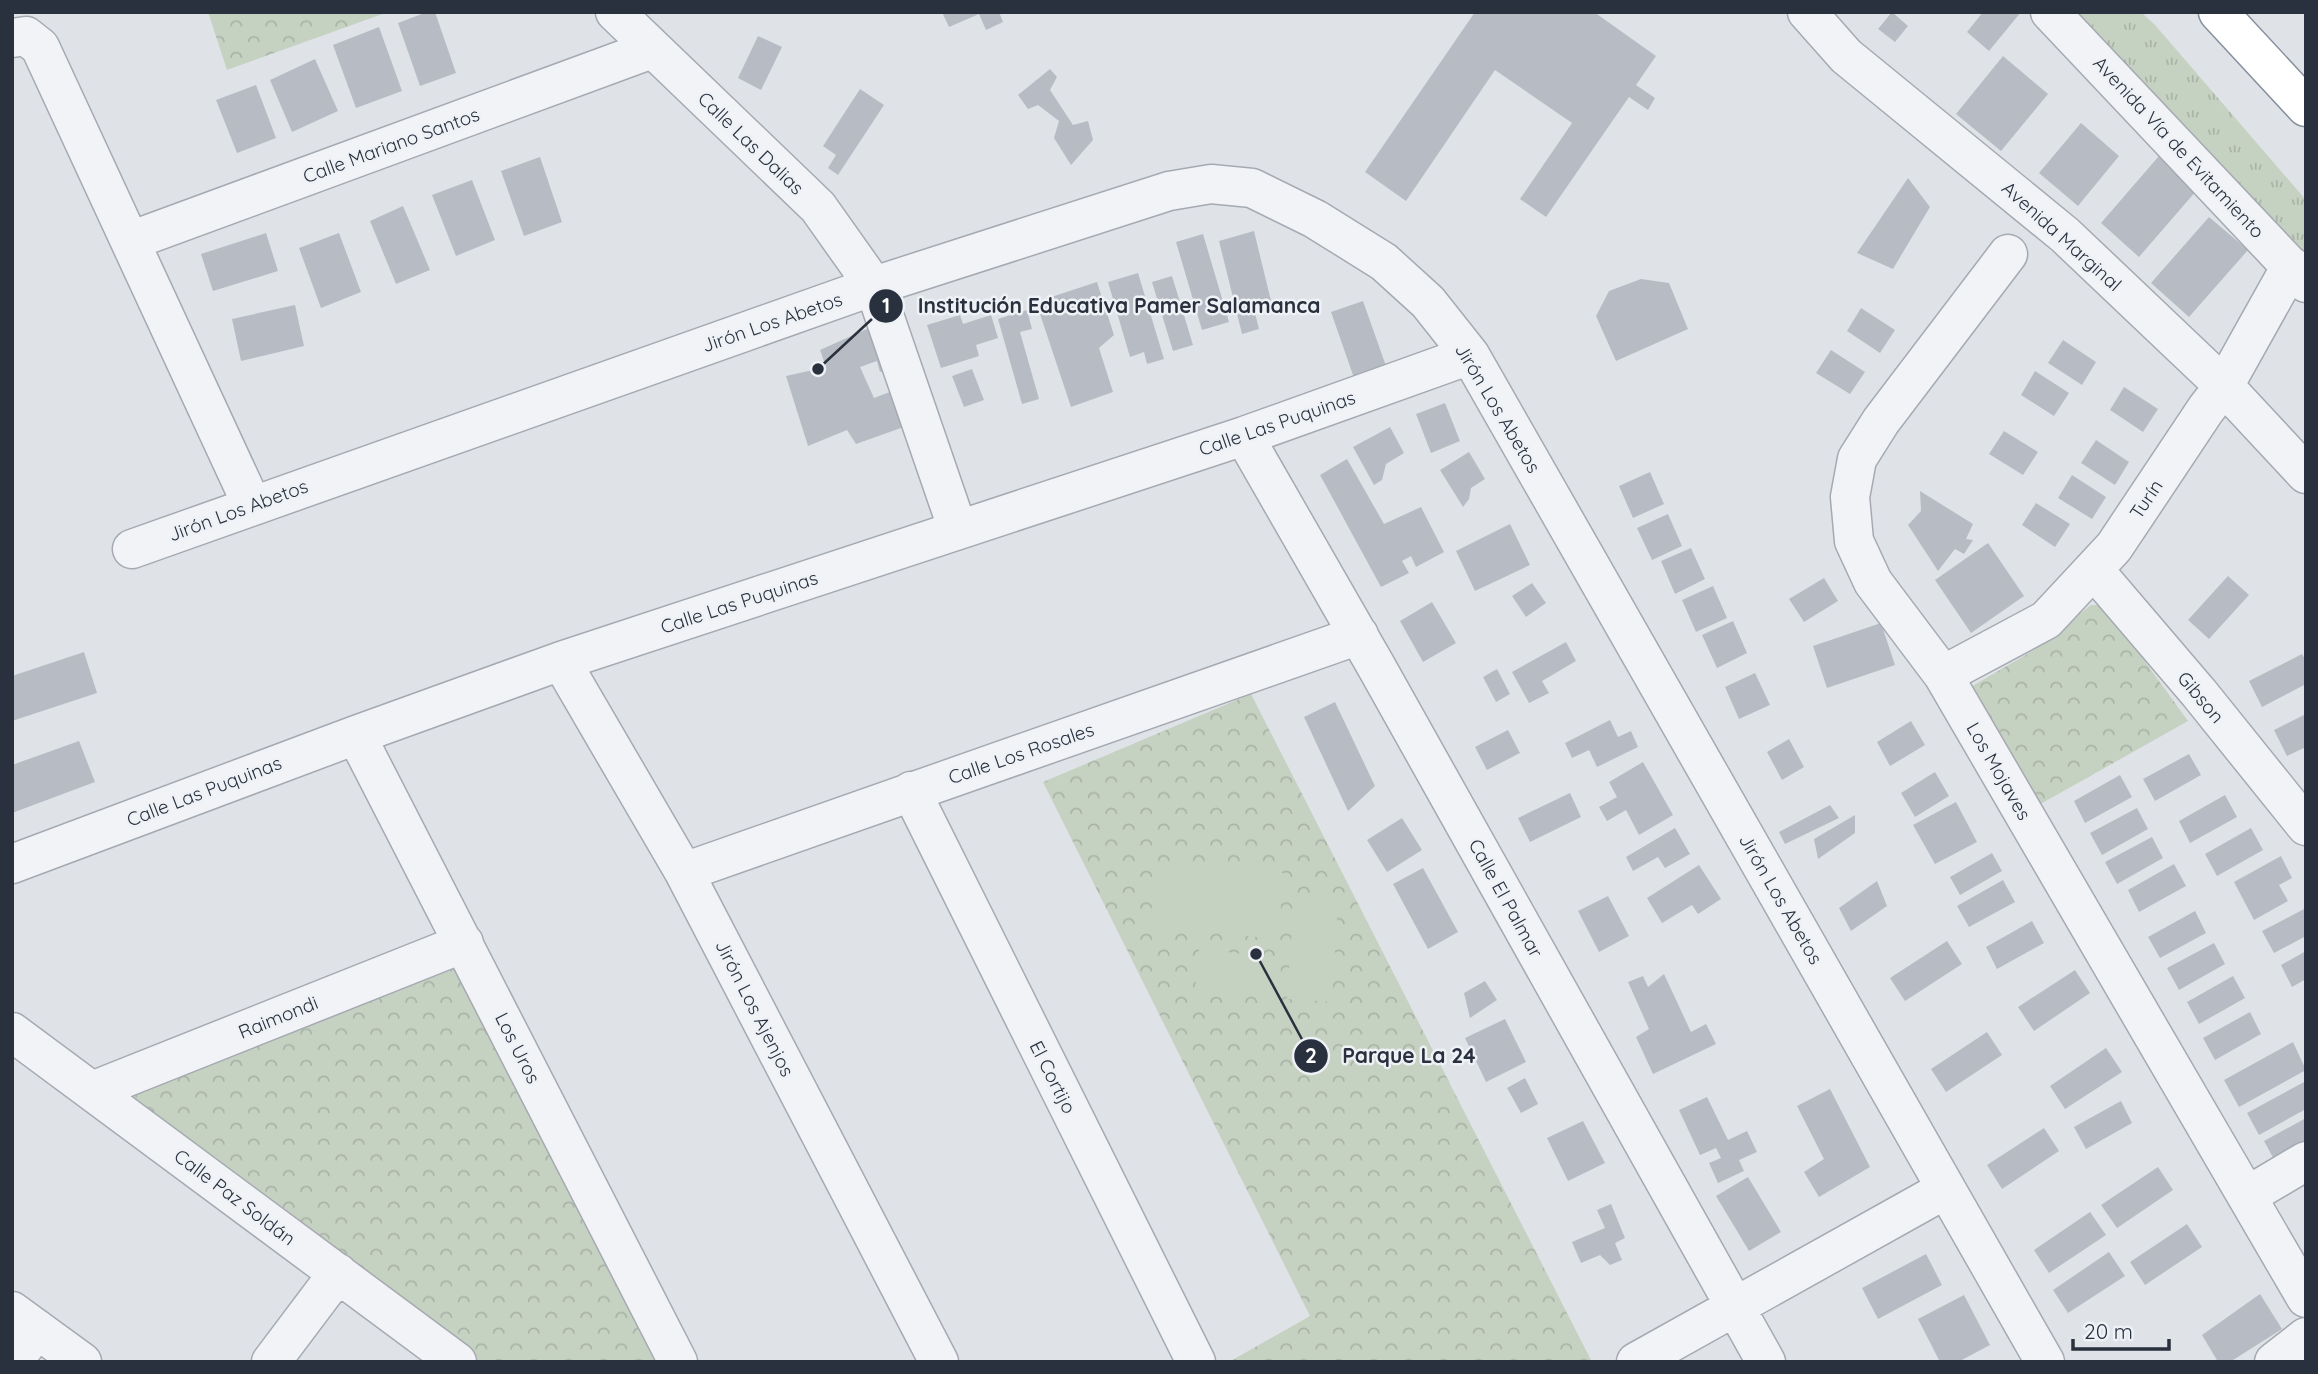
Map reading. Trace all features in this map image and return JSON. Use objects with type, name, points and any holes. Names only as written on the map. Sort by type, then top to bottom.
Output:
[{"type":"highway","points":[[2218,12],[2306,107]]},
{"type":"street","name":"Calle Las Dalias","points":[[615,12],[818,208],[874,286],[958,530]]},
{"type":"street","name":"Avenida Marginal","points":[[1807,12],[1846,56],[2064,235],[2224,386],[2306,474]]},
{"type":"street","name":"Avenida Vía de Evitamiento","points":[[2050,12],[2299,275]]},
{"type":"street","points":[[12,38],[26,36],[40,47],[252,505]]},
{"type":"street","name":"Calle Mariano Santos","points":[[130,241],[652,49]]},
{"type":"street","name":"Jirón Los Abetos","points":[[132,549],[874,286],[1169,191],[1211,184],[1252,188],[1315,219],[1384,262],[1428,302],[1470,355],[2045,1362]]},
{"type":"street","name":"Los Mojaves","points":[[2008,254],[1881,421],[1857,459],[1850,497],[1854,541],[1873,582],[1943,675],[2306,1298]]},
{"type":"street","name":"Turín","points":[[1943,675],[2046,620],[2094,570],[2114,547],[2299,275]]},
{"type":"street","name":"Calle Las Puquinas","points":[[12,863],[356,734],[561,661],[1244,436],[1470,355]]},
{"type":"street","name":"Calle El Palmar","points":[[1244,436],[1359,635],[1766,1362]]},
{"type":"street","name":"Gibson","points":[[2094,570],[2199,692],[2306,826]]},
{"type":"street","name":"Calle Los Rosales","points":[[684,872],[1359,635]]},
{"type":"street","name":"Jirón Los Ajenjos","points":[[561,661],[684,872],[939,1362]]},
{"type":"street","name":"Los Uros","points":[[356,734],[678,1362]]},
{"type":"street","name":"El Cortijo","points":[[911,791],[1196,1362]]},
{"type":"street","name":"Raimondi","points":[[92,1091],[464,943]]},
{"type":"street","name":"Calle Paz Soldán","points":[[12,1032],[457,1362]]},
{"type":"street","points":[[2246,1196],[2306,1161]]},
{"type":"street","points":[[1636,1362],[1946,1189]]},
{"type":"street","points":[[271,1362],[338,1273]]},
{"type":"street","points":[[13,1362],[25,1320],[82,1362]]},
{"type":"street","points":[[2274,1362],[2306,1337]]},
{"type":"green space","points":[[208,12],[388,12],[227,70]]},
{"type":"green space","points":[[2064,12],[2141,12],[2155,25],[2306,200],[2306,264]]},
{"type":"green space","points":[[2091,605],[2104,605],[2188,721],[2030,810],[1969,688],[2034,650]]},
{"type":"green space","points":[[1251,694],[1592,1362],[1229,1362],[1310,1316],[1043,782]]},
{"type":"green space","points":[[1156,862],[1284,873],[1278,939],[1150,927]]},
{"type":"green space","points":[[1294,897],[1338,900],[1332,1002],[1287,999]]},
{"type":"green space","points":[[1199,949],[1282,958],[1278,998],[1195,990]]},
{"type":"green space","points":[[455,960],[661,1362],[479,1362],[114,1095]]},
{"type":"building","points":[[427,12],[435,12],[456,73],[420,86],[398,23]]},
{"type":"building","points":[[942,12],[999,12],[1003,22],[986,30],[979,14],[949,27]]},
{"type":"building","points":[[1475,12],[1594,12],[1656,56],[1636,85],[1655,98],[1648,110],[1629,97],[1546,217],[1520,199],[1572,123],[1495,70],[1406,201],[1365,172]]},
{"type":"building","points":[[1892,12],[1908,26],[1895,42],[1878,29]]},
{"type":"building","points":[[1983,12],[2021,12],[1989,51],[1967,32]]},
{"type":"building","points":[[379,27],[402,91],[356,108],[333,45]]},
{"type":"building","points":[[758,36],[782,47],[761,90],[738,78]]},
{"type":"building","points":[[2003,56],[2048,94],[2001,151],[1956,114]]},
{"type":"building","points":[[315,59],[338,111],[292,132],[270,80]]},
{"type":"building","points":[[1050,69],[1057,77],[1050,90],[1073,125],[1088,121],[1093,140],[1071,165],[1054,138],[1059,121],[1038,105],[1028,109],[1018,95]]},
{"type":"building","points":[[256,85],[276,138],[237,153],[216,100]]},
{"type":"building","points":[[860,89],[884,105],[838,175],[828,168],[836,155],[823,146]]},
{"type":"building","points":[[2081,123],[2119,156],[2078,206],[2039,173]]},
{"type":"building","points":[[2159,156],[2197,190],[2139,257],[2101,223]]},
{"type":"building","points":[[540,157],[562,222],[524,236],[501,171]]},
{"type":"building","points":[[1908,178],[1930,207],[1893,269],[1857,253]]},
{"type":"building","points":[[472,180],[495,240],[456,256],[432,195]]},
{"type":"building","points":[[403,206],[430,270],[396,284],[370,221]]},
{"type":"building","points":[[2209,217],[2248,250],[2189,317],[2151,283]]},
{"type":"building","points":[[1254,231],[1272,305],[1254,309],[1259,329],[1242,334],[1219,241]]},
{"type":"building","points":[[266,233],[278,271],[213,291],[201,254]]},
{"type":"building","points":[[339,233],[361,292],[321,308],[299,248]]},
{"type":"building","points":[[1203,234],[1229,322],[1202,330],[1176,242]]},
{"type":"building","points":[[1138,273],[1164,359],[1147,364],[1144,352],[1130,357],[1108,282]]},
{"type":"building","points":[[1172,276],[1193,345],[1173,351],[1152,282]]},
{"type":"building","points":[[1641,279],[1669,283],[1688,329],[1616,361],[1596,316],[1609,291]]},
{"type":"building","points":[[1097,282],[1114,335],[1099,348],[1113,392],[1071,407],[1036,302]]},
{"type":"building","points":[[1363,301],[1386,366],[1354,378],[1331,312]]},
{"type":"building","points":[[295,305],[304,346],[241,361],[232,319]]},
{"type":"building","points":[[1861,308],[1895,330],[1880,353],[1847,331]]},
{"type":"building","points":[[1027,310],[1032,329],[1020,332],[1039,399],[1022,404],[998,319]]},
{"type":"building","points":[[960,315],[963,324],[991,315],[998,338],[976,345],[979,356],[941,368],[927,325]]},
{"type":"building","points":[[880,323],[897,367],[880,372],[877,361],[860,367],[874,398],[903,387],[915,423],[856,444],[847,430],[808,446],[786,376],[826,367],[820,350]]},
{"type":"building","points":[[2063,340],[2096,362],[2082,385],[2048,363]]},
{"type":"building","points":[[1831,350],[1865,372],[1850,394],[1816,373]]},
{"type":"building","points":[[972,369],[984,400],[964,407],[952,376]]},
{"type":"building","points":[[2035,371],[2069,393],[2054,416],[2021,395]]},
{"type":"building","points":[[2124,387],[2158,409],[2143,432],[2110,410]]},
{"type":"building","points":[[1445,403],[1460,441],[1431,453],[1416,414]]},
{"type":"building","points":[[1390,427],[1404,453],[1386,464],[1382,480],[1374,485],[1353,447]]},
{"type":"building","points":[[2004,431],[2038,452],[2023,475],[1989,454]]},
{"type":"building","points":[[2096,440],[2129,462],[2115,485],[2081,463]]},
{"type":"building","points":[[1469,452],[1485,479],[1471,488],[1469,499],[1463,507],[1440,470]]},
{"type":"building","points":[[1347,459],[1384,524],[1421,507],[1444,552],[1416,567],[1411,556],[1402,561],[1409,573],[1381,587],[1320,475]]},
{"type":"building","points":[[1650,472],[1664,504],[1633,518],[1619,486]]},
{"type":"building","points":[[2072,475],[2106,497],[2092,519],[2058,498]]},
{"type":"building","points":[[1920,491],[1973,524],[1966,539],[1973,540],[1964,554],[1955,549],[1938,571],[1908,525],[1921,511]]},
{"type":"building","points":[[2036,503],[2070,524],[2055,547],[2022,525]]},
{"type":"building","points":[[1668,514],[1682,546],[1652,560],[1637,528]]},
{"type":"building","points":[[1510,524],[1530,565],[1475,591],[1456,551]]},
{"type":"building","points":[[1988,543],[2024,596],[1971,633],[1935,580]]},
{"type":"building","points":[[1691,548],[1705,579],[1675,594],[1661,561]]},
{"type":"building","points":[[2228,576],[2249,595],[2209,639],[2188,620]]},
{"type":"building","points":[[1824,578],[1838,601],[1804,622],[1789,599]]},
{"type":"building","points":[[1532,583],[1546,603],[1526,617],[1512,596]]},
{"type":"building","points":[[1713,586],[1727,618],[1696,632],[1682,600]]},
{"type":"building","points":[[1432,602],[1456,643],[1423,662],[1400,621]]},
{"type":"building","points":[[1733,621],[1747,653],[1717,668],[1702,635]]},
{"type":"building","points":[[1881,623],[1895,665],[1827,688],[1813,646]]},
{"type":"building","points":[[1566,642],[1576,661],[1542,681],[1549,693],[1529,703],[1512,672]]},
{"type":"building","points":[[84,652],[97,693],[12,721],[12,676]]},
{"type":"building","points":[[2302,654],[2306,661],[2306,684],[2262,707],[2249,681]]},
{"type":"building","points":[[1497,669],[1510,694],[1496,702],[1483,677]]},
{"type":"building","points":[[1755,673],[1770,705],[1739,719],[1725,687]]},
{"type":"building","points":[[1335,702],[1375,786],[1348,811],[1304,717]]},
{"type":"building","points":[[2306,714],[2306,747],[2287,756],[2274,730]]},
{"type":"building","points":[[1610,720],[1618,737],[1631,731],[1638,747],[1597,767],[1589,750],[1572,758],[1565,743]]},
{"type":"building","points":[[1911,721],[1925,745],[1890,766],[1877,742]]},
{"type":"building","points":[[1508,730],[1520,753],[1487,770],[1475,747]]},
{"type":"building","points":[[1789,739],[1804,767],[1782,780],[1767,752]]},
{"type":"building","points":[[79,741],[95,782],[12,813],[12,765]]},
{"type":"building","points":[[2189,754],[2201,775],[2155,801],[2143,779]]},
{"type":"building","points":[[1643,762],[1673,815],[1639,835],[1626,810],[1607,821],[1599,807],[1617,797],[1609,782]]},
{"type":"building","points":[[1935,772],[1949,796],[1915,817],[1901,793]]},
{"type":"building","points":[[2120,775],[2132,797],[2085,823],[2074,801]]},
{"type":"building","points":[[1570,793],[1581,817],[1530,842],[1518,818]]},
{"type":"building","points":[[2225,795],[2237,817],[2190,843],[2179,821]]},
{"type":"building","points":[[1956,802],[1977,842],[1935,864],[1913,825]]},
{"type":"building","points":[[1830,805],[1839,818],[1785,844],[1779,832]]},
{"type":"building","points":[[2137,808],[2148,829],[2102,855],[2090,833]]},
{"type":"building","points":[[1855,815],[1855,833],[1818,859],[1814,839]]},
{"type":"building","points":[[1402,818],[1422,850],[1387,872],[1367,840]]},
{"type":"building","points":[[1675,828],[1690,854],[1665,868],[1658,857],[1633,871],[1626,857]]},
{"type":"building","points":[[2251,828],[2263,850],[2217,876],[2205,854]]},
{"type":"building","points":[[2152,837],[2163,858],[2117,884],[2105,862]]},
{"type":"building","points":[[1992,853],[2002,871],[1960,895],[1950,877]]},
{"type":"building","points":[[2281,856],[2292,878],[2279,885],[2288,901],[2254,920],[2234,882]]},
{"type":"building","points":[[2174,864],[2186,886],[2139,912],[2128,890]]},
{"type":"building","points":[[1699,865],[1721,899],[1698,914],[1692,905],[1662,923],[1647,898]]},
{"type":"building","points":[[1423,868],[1458,932],[1428,949],[1393,884]]},
{"type":"building","points":[[2003,880],[2015,902],[1969,927],[1957,906]]},
{"type":"building","points":[[1877,881],[1887,906],[1851,931],[1839,908]]},
{"type":"building","points":[[1608,896],[1629,936],[1599,952],[1578,911]]},
{"type":"building","points":[[2306,908],[2306,936],[2274,953],[2262,931]]},
{"type":"building","points":[[2195,911],[2206,933],[2160,958],[2148,937]]},
{"type":"building","points":[[2032,921],[2044,943],[1997,969],[1986,947]]},
{"type":"building","points":[[1947,941],[1962,964],[1905,1001],[1890,978]]},
{"type":"building","points":[[2214,943],[2225,964],[2179,990],[2167,968]]},
{"type":"building","points":[[2306,951],[2306,979],[2292,987],[2281,965]]},
{"type":"building","points":[[2075,970],[2090,993],[2034,1031],[2018,1007]]},
{"type":"building","points":[[1664,974],[1691,1032],[1706,1024],[1716,1044],[1653,1074],[1636,1037],[1649,1029],[1628,982],[1643,976],[1648,987]]},
{"type":"building","points":[[2233,976],[2245,998],[2199,1024],[2187,1002]]},
{"type":"building","points":[[1485,981],[1497,1000],[1470,1018],[1464,993]]},
{"type":"building","points":[[2250,1012],[2261,1034],[2215,1060],[2203,1038]]},
{"type":"building","points":[[1505,1019],[1526,1062],[1486,1082],[1465,1038]]},
{"type":"building","points":[[1987,1032],[2002,1055],[1946,1092],[1931,1069]]},
{"type":"building","points":[[2293,1042],[2306,1070],[2239,1107],[2224,1080]]},
{"type":"building","points":[[2106,1048],[2122,1072],[2065,1109],[2050,1086]]},
{"type":"building","points":[[1525,1078],[1538,1104],[1521,1113],[1507,1088]]},
{"type":"building","points":[[2306,1081],[2306,1109],[2259,1135],[2247,1113]]},
{"type":"building","points":[[1830,1089],[1870,1167],[1819,1197],[1804,1172],[1824,1159],[1797,1106]]},
{"type":"building","points":[[1707,1097],[1728,1140],[1747,1131],[1757,1152],[1739,1160],[1744,1171],[1718,1183],[1709,1163],[1721,1158],[1716,1148],[1700,1155],[1679,1110]]},
{"type":"building","points":[[2121,1101],[2132,1123],[2086,1149],[2074,1127]]},
{"type":"building","points":[[2306,1118],[2306,1146],[2276,1163],[2264,1141]]},
{"type":"building","points":[[1583,1121],[1605,1163],[1568,1181],[1547,1138]]},
{"type":"building","points":[[2044,1128],[2059,1151],[2002,1189],[1987,1165]]},
{"type":"building","points":[[2158,1167],[2173,1190],[2117,1228],[2101,1205]]},
{"type":"building","points":[[1748,1177],[1781,1232],[1749,1251],[1716,1196]]},
{"type":"building","points":[[1611,1204],[1625,1238],[1615,1243],[1622,1260],[1610,1265],[1600,1255],[1581,1263],[1572,1242],[1605,1228],[1597,1210]]},
{"type":"building","points":[[2090,1212],[2106,1235],[2049,1273],[2034,1250]]},
{"type":"building","points":[[2187,1224],[2202,1247],[2145,1285],[2130,1262]]},
{"type":"building","points":[[2109,1252],[2125,1276],[2068,1313],[2053,1290]]},
{"type":"building","points":[[1926,1254],[1942,1285],[1878,1319],[1862,1288]]},
{"type":"building","points":[[2260,1294],[2282,1329],[2230,1362],[2218,1362],[2202,1335]]},
{"type":"building","points":[[1964,1295],[1990,1345],[1958,1362],[1940,1362],[1918,1319]]},
{"type":"place","name":"Institución Educativa Pamer Salamanca","points":[[818,369]]},
{"type":"place","name":"Parque La 24","points":[[1256,954]]}]
